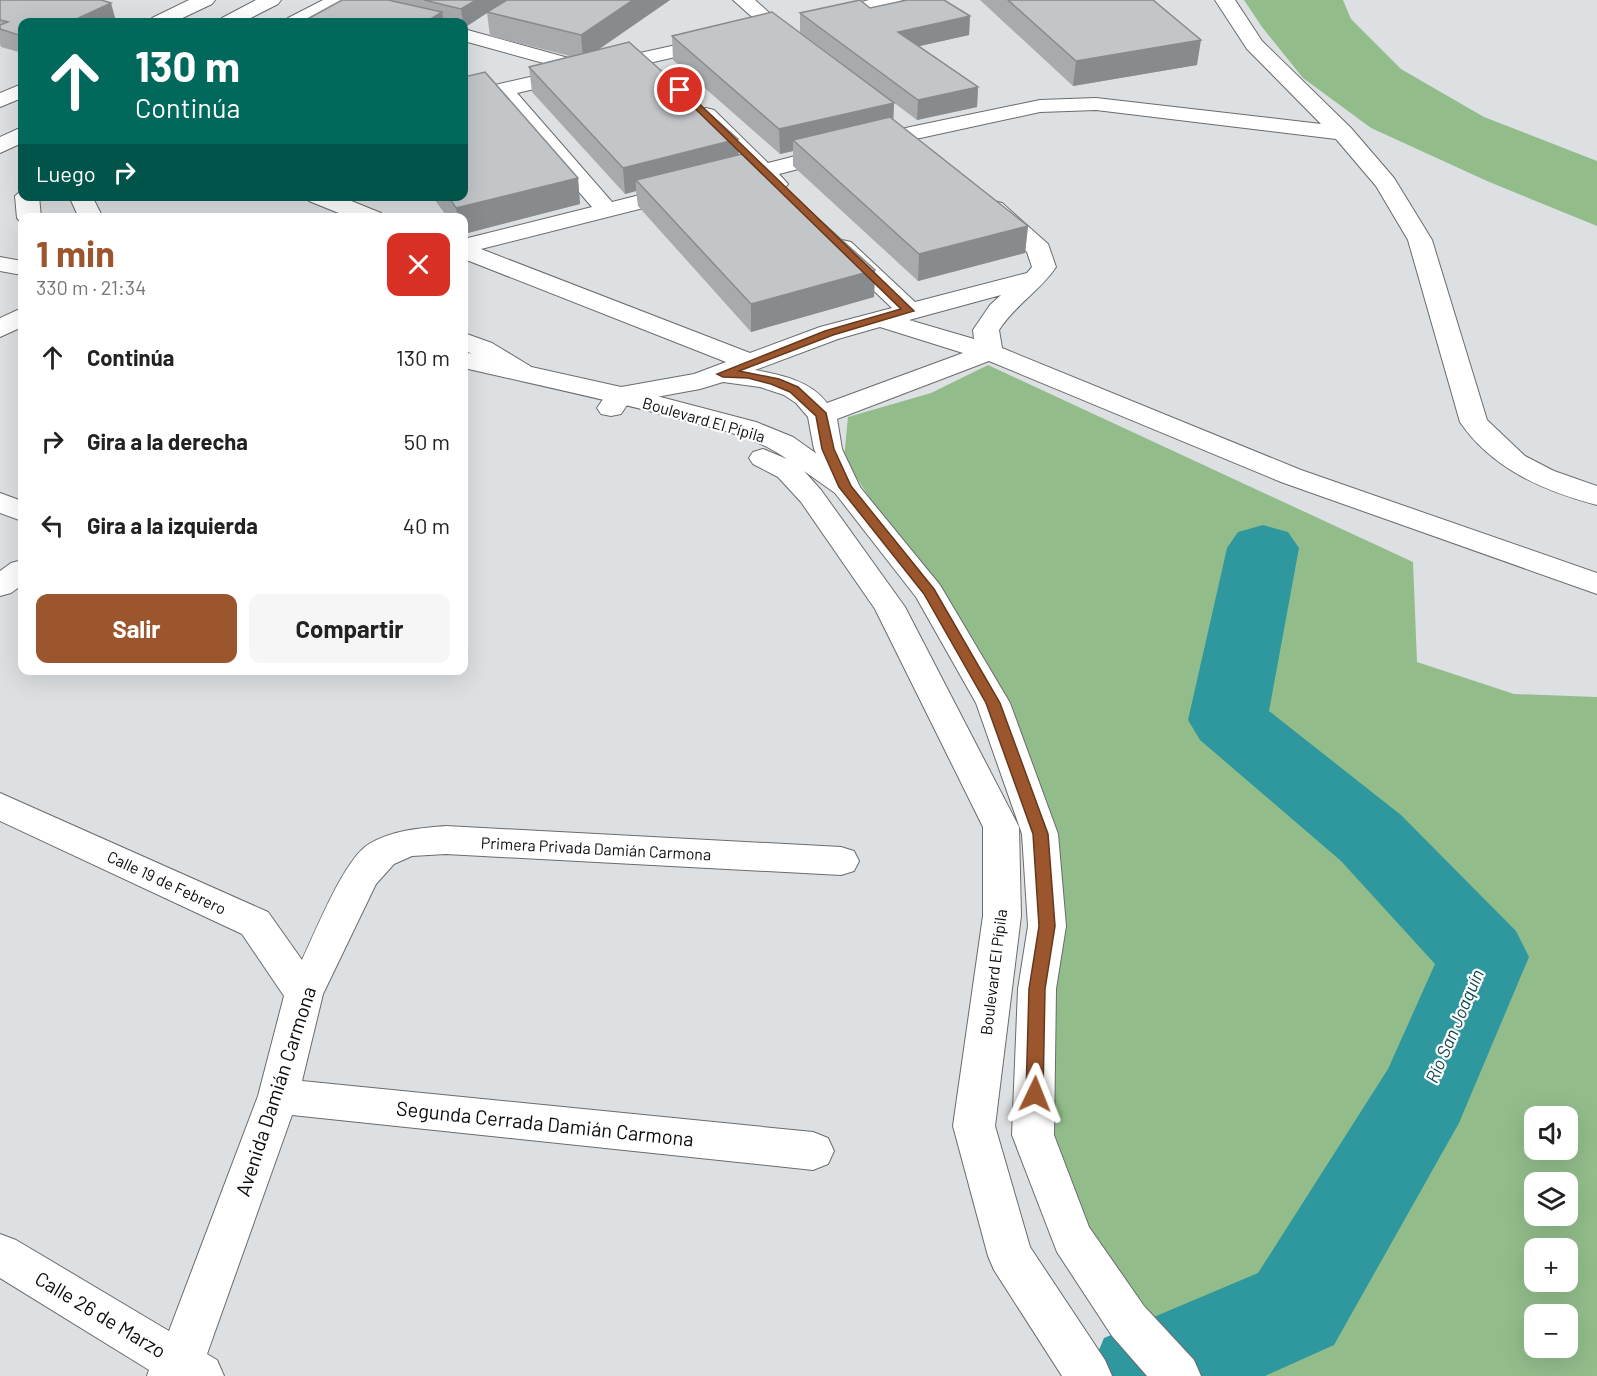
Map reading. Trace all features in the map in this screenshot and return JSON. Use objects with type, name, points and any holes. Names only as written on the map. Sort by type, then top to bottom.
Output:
[{"type":"street","points":[[167,18],[205,0]]},
{"type":"street","points":[[237,18],[271,0]]},
{"type":"street","points":[[743,0],[774,29],[810,57]]},
{"type":"street","points":[[468,97],[774,29],[892,0]]},
{"type":"street","points":[[1225,0],[1254,45],[1342,133],[1386,183],[1420,240],[1474,422],[1491,443],[1510,460],[1532,473],[1597,496]]},
{"type":"street","points":[[306,18],[348,2]]},
{"type":"street","points":[[330,18],[348,2]]},
{"type":"street","points":[[468,34],[486,24]]},
{"type":"street","points":[[468,37],[589,70]]},
{"type":"street","points":[[647,57],[664,73]]},
{"type":"street","points":[[502,89],[606,209]]},
{"type":"street","points":[[0,101],[18,92]]},
{"type":"street","points":[[688,98],[789,196]]},
{"type":"street","points":[[468,245],[909,134],[1014,110],[1068,104],[1096,104],[1342,133]]},
{"type":"street","points":[[0,146],[18,136]]},
{"type":"street","points":[[979,194],[1039,249],[1044,267],[1036,278],[999,310],[986,330],[989,352]]},
{"type":"street","points":[[330,201],[360,213]]},
{"type":"street","points":[[823,228],[909,311]]},
{"type":"street","points":[[468,253],[749,362]]},
{"type":"street","points":[[0,264],[18,267]]},
{"type":"street","points":[[615,402],[723,374],[749,362],[829,333],[1036,278]]},
{"type":"street","points":[[0,329],[18,318]]},
{"type":"street","points":[[877,319],[989,352],[1291,476],[1597,584]]},
{"type":"street","points":[[468,343],[521,372]]},
{"type":"street","points":[[822,415],[989,352]]},
{"type":"street","name":"Boulevard El Pípila","points":[[468,361],[521,372],[615,402],[751,452],[788,471],[811,496],[889,608],[1001,827],[1002,916],[974,1126],[1010,1256],[1083,1368]]},
{"type":"street","name":"Boulevard El Pípila","points":[[468,373],[746,428],[783,443],[845,487],[929,592],[993,703],[1040,834],[1047,926],[1037,989],[1033,1135],[1072,1238],[1128,1321],[1178,1376]]},
{"type":"street","points":[[723,374],[748,375],[775,381],[794,390],[822,415],[828,449],[845,487]]},
{"type":"street","points":[[0,502],[18,510]]},
{"type":"street","points":[[0,586],[18,573]]},
{"type":"street","name":"Calle 19 de Febrero","points":[[0,806],[255,923],[304,994]]},
{"type":"street","name":"Primera Privada Damián Carmona","points":[[362,875],[381,854],[408,843],[446,840],[841,861]]},
{"type":"street","name":"Avenida Damián Carmona","points":[[184,1371],[278,1096],[304,994],[362,875]]},
{"type":"street","name":"Segunda Cerrada Damián Carmona","points":[[278,1096],[813,1151]]},
{"type":"street","name":"Calle 26 de Marzo","points":[[0,1254],[184,1371]]},
{"type":"green space","points":[[1244,0],[1343,0],[1351,19],[1401,69],[1484,117],[1597,161],[1597,226],[1487,181],[1371,128],[1303,78],[1262,27]]},
{"type":"green space","points":[[988,365],[1413,562],[1417,662],[1514,694],[1597,697],[1597,1376],[1206,1376],[1113,1269],[1064,1182],[1047,1107],[1058,861],[945,599],[867,494],[844,458],[848,417],[931,393]]},
{"type":"building","points":[[0,0],[101,0],[111,3],[79,18],[18,18],[18,35],[0,29],[0,25],[8,22],[0,20]]},
{"type":"building","points":[[342,0],[388,0],[442,12],[432,18],[309,18]]},
{"type":"building","points":[[424,0],[476,0],[461,9]]},
{"type":"building","points":[[507,0],[633,0],[581,35],[487,12]]},
{"type":"building","points":[[860,0],[870,8],[907,0],[944,0],[970,16],[898,32],[978,87],[918,100],[800,13]]},
{"type":"building","points":[[1008,0],[1153,0],[1201,40],[1076,61]]},
{"type":"building","points":[[772,12],[894,103],[779,129],[672,36]]},
{"type":"building","points":[[629,42],[738,139],[623,168],[529,67]]},
{"type":"building","points":[[485,72],[578,178],[456,208],[451,201],[468,201],[468,76]]},
{"type":"building","points":[[890,117],[1028,226],[919,254],[793,140]]},
{"type":"building","points":[[746,153],[875,270],[751,304],[636,180]]},
{"type":"waterway","name":"Río San Joaquín","points":[[1143,1376],[1296,1309],[1425,1094],[1484,957],[1371,838],[1228,720],[1263,548]]},
{"type":"route","points":[[680,90],[909,311],[829,333],[749,362],[723,374],[748,375],[775,381],[794,390],[822,415],[828,449],[845,487],[929,592],[993,703],[1040,834],[1047,926],[1037,989],[1035,1094]]}]
